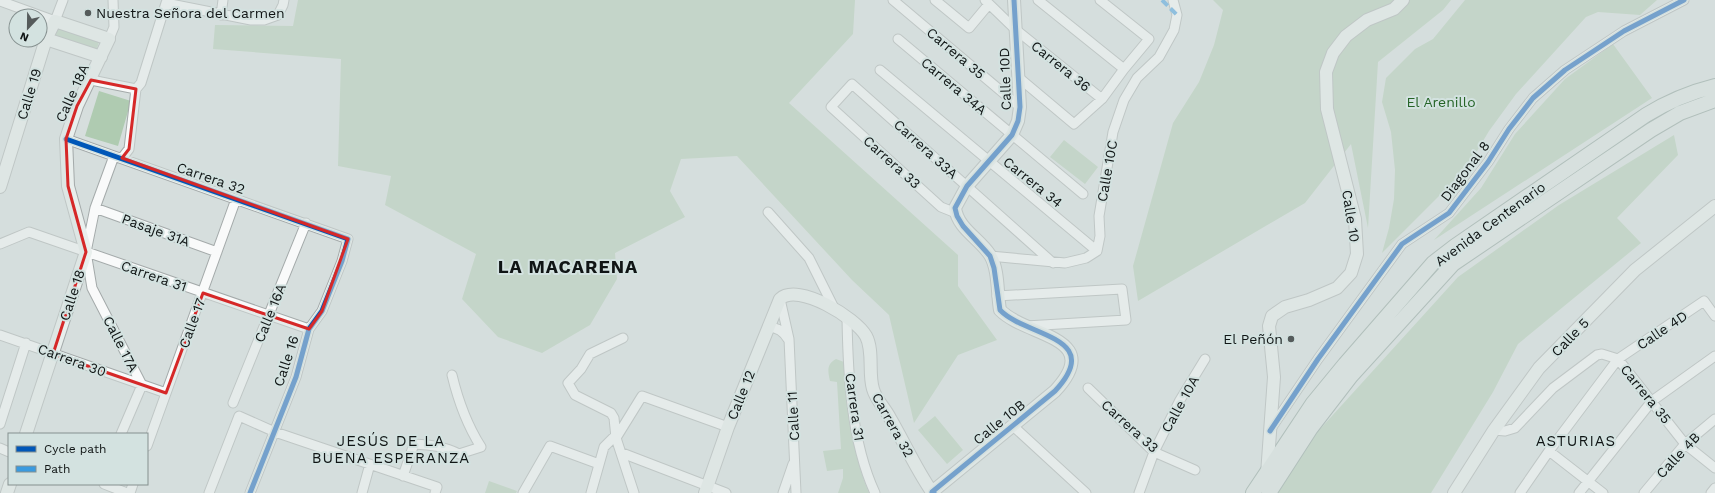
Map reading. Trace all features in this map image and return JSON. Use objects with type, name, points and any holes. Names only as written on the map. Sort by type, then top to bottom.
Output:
[{"type":"main road","name":"Avenida Centenario","points":[[1253,493],[1313,404],[1345,364],[1413,285],[1442,255],[1646,115],[1659,107],[1688,94],[1715,86]]},
{"type":"main road","name":"Avenida Centenario","points":[[1269,493],[1311,428],[1351,376],[1453,264],[1651,130],[1680,113],[1715,100]]},
{"type":"street","name":"Calle 19","points":[[48,35],[63,0]]},
{"type":"street","points":[[0,1],[109,39],[114,27],[113,0]]},
{"type":"street","points":[[223,0],[221,14],[251,20],[264,20],[278,15],[284,0]]},
{"type":"street","name":"Carrera 35","points":[[893,0],[1020,107]]},
{"type":"street","points":[[935,0],[969,28],[987,2]]},
{"type":"street","name":"Calle 10D","points":[[956,210],[967,186],[1012,135],[1018,120],[1020,107],[1014,0]]},
{"type":"street","points":[[1038,0],[1124,69]]},
{"type":"street","points":[[1018,77],[1074,124],[1102,99],[1149,39],[1100,0]]},
{"type":"street","name":"Calle 10C","points":[[1097,251],[1100,236],[1099,216],[1113,132],[1124,100],[1137,78],[1159,56],[1174,30],[1177,15],[1173,0]]},
{"type":"street","name":"Calle 10","points":[[1266,493],[1274,377],[1269,326],[1272,316],[1285,307],[1310,300],[1337,288],[1350,272],[1357,254],[1355,219],[1327,109],[1326,72],[1333,53],[1346,36],[1367,20],[1394,9],[1403,0]]},
{"type":"street","name":"Diagonal 8","points":[[1270,431],[1318,359],[1402,244],[1449,213],[1488,162],[1509,129],[1534,98],[1565,70],[1624,31],[1684,0]]},
{"type":"street","name":"Carrera 36","points":[[987,2],[1015,29],[1102,99]]},
{"type":"street","name":"Calle 18","points":[[26,433],[86,252],[95,208],[118,157],[129,149],[136,89],[141,83],[166,3],[221,14]]},
{"type":"street","name":"Calle 18A","points":[[86,252],[68,186],[66,139],[77,106],[109,39]]},
{"type":"street","name":"Carrera 34A","points":[[898,39],[1083,194]]},
{"type":"street","points":[[48,40],[101,57]]},
{"type":"street","name":"Calle 19","points":[[0,188],[43,48]]},
{"type":"street","name":"Carrera 34","points":[[880,70],[1097,251]]},
{"type":"street","points":[[90,80],[136,89]]},
{"type":"street","name":"Carrera 33A","points":[[831,107],[852,84],[1053,263]]},
{"type":"street","name":"Carrera 33","points":[[831,107],[941,207],[956,210]]},
{"type":"street","name":"Carrera 32","points":[[66,139],[348,238]]},
{"type":"street","name":"Calle 17","points":[[148,443],[236,199]]},
{"type":"street","name":"Calle 5","points":[[1454,493],[1494,430],[1539,368],[1634,270],[1715,206]]},
{"type":"street","name":"Pasaje 31A","points":[[95,208],[217,252]]},
{"type":"street","points":[[956,210],[963,226],[990,256],[994,268],[997,296],[1000,310],[1005,316],[1025,326],[1126,320],[1122,289],[997,296]]},
{"type":"street","points":[[768,212],[809,258],[842,315]]},
{"type":"street","name":"Calle 16A","points":[[233,403],[306,223]]},
{"type":"street","name":"Carrera 31","points":[[0,244],[29,232],[309,329]]},
{"type":"street","name":"Calle 16","points":[[250,493],[296,377],[309,329],[322,311],[342,261],[348,238]]},
{"type":"street","points":[[990,256],[1065,263],[1086,258],[1097,251]]},
{"type":"street","name":"Calle 17A","points":[[86,252],[92,288],[142,385],[121,433]]},
{"type":"street","points":[[780,299],[787,295],[800,294],[811,298],[842,315]]},
{"type":"street","name":"Calle 12","points":[[706,490],[728,427],[780,299]]},
{"type":"street","name":"Calle 11","points":[[780,299],[789,339],[796,493]]},
{"type":"street","name":"Calle 4D","points":[[1520,493],[1549,451],[1618,360],[1704,301],[1715,316]]},
{"type":"street","name":"Carrera 32","points":[[842,315],[862,331],[866,337],[868,342],[873,392],[889,416],[916,466],[933,492]]},
{"type":"street","name":"Carrera 31","points":[[842,315],[856,425],[864,460],[875,493]]},
{"type":"street","name":"Calle 10B","points":[[933,492],[1063,383],[1072,365],[1071,357],[1067,348],[1058,341],[1025,326]]},
{"type":"street","points":[[769,327],[783,331],[789,339]]},
{"type":"street","name":"Carrera 30","points":[[0,335],[166,393]]},
{"type":"street","points":[[623,338],[590,354],[581,369],[568,382],[575,395],[611,413],[614,418],[616,438],[634,493]]},
{"type":"street","points":[[0,424],[26,343]]},
{"type":"street","name":"Carrera 35","points":[[1494,430],[1505,431],[1515,428],[1553,388],[1597,355],[1602,354],[1618,360],[1685,444],[1715,468]]},
{"type":"street","points":[[1578,493],[1652,401],[1715,356]]},
{"type":"street","name":"Calle 10A","points":[[1139,493],[1154,452],[1180,400],[1205,360]]},
{"type":"street","points":[[403,476],[414,444],[436,445],[450,449],[459,454],[481,447],[473,436],[452,375]]},
{"type":"street","name":"Carrera 33","points":[[1088,388],[1154,452],[1195,470]]},
{"type":"street","points":[[591,493],[604,447],[613,438],[616,438],[642,396],[728,427]]},
{"type":"street","points":[[209,493],[239,416],[275,432],[370,464],[436,490]]},
{"type":"street","name":"Calle 4B","points":[[1644,493],[1685,444],[1715,419]]},
{"type":"street","points":[[1013,426],[1086,493]]},
{"type":"street","points":[[523,493],[550,446],[599,464]]},
{"type":"street","points":[[1549,451],[1603,493]]},
{"type":"street","points":[[622,454],[706,490],[726,493]]},
{"type":"street","points":[[783,493],[795,459]]},
{"type":"street","points":[[362,493],[370,464]]},
{"type":"street","points":[[107,485],[129,493]]},
{"type":"street","points":[[1711,493],[1715,488]]},
{"type":"highlighted area","points":[[91,80],[136,89],[129,149],[122,158],[348,239],[322,311],[309,329],[203,293],[166,393],[53,354],[86,252],[68,186],[66,139],[77,106]]},
{"type":"green space","points":[[298,0],[855,0],[853,34],[789,103],[958,255],[958,286],[997,340],[958,355],[914,423],[889,315],[852,280],[737,156],[681,159],[670,191],[685,217],[615,253],[617,279],[590,325],[542,353],[498,337],[462,299],[476,254],[385,205],[391,176],[338,166],[341,59],[213,49],[215,25],[293,26]]},
{"type":"green space","points":[[1213,0],[1451,0],[1443,10],[1378,62],[1368,228],[1351,144],[1305,203],[1138,301],[1133,266],[1173,123],[1199,82],[1214,45],[1223,10]]},
{"type":"green space","name":"El Arenillo","points":[[1465,0],[1657,0],[1640,15],[1598,12],[1586,17],[1516,94],[1489,131],[1467,168],[1382,253],[1389,228],[1394,199],[1395,170],[1391,132],[1382,102],[1386,78],[1415,49],[1433,39]]},
{"type":"green space","points":[[57,24],[100,39],[96,51],[54,36]]},
{"type":"green space","points":[[1613,44],[1652,98],[1434,240],[1481,188],[1515,134],[1565,79]]},
{"type":"green space","points":[[99,91],[131,101],[118,146],[85,136]]},
{"type":"green space","points":[[1674,135],[1678,155],[1617,218],[1641,243],[1518,344],[1493,392],[1431,493],[1278,493],[1312,438],[1458,277],[1559,205]]},
{"type":"green space","points":[[1064,140],[1098,167],[1085,184],[1050,157]]},
{"type":"green space","points":[[836,359],[844,362],[854,445],[869,493],[838,493],[843,478],[843,469],[827,471],[823,451],[841,449],[837,382],[830,381],[828,371],[831,363]]},
{"type":"green space","points":[[935,416],[963,450],[947,464],[918,430]]},
{"type":"green space","points":[[489,481],[517,491],[516,493],[485,493]]},
{"type":"marked path","points":[[1162,0],[1177,15]]},
{"type":"cycle path","points":[[934,493],[932,492],[1055,391],[1068,373],[1072,359],[1067,348],[1056,340],[1012,319],[1000,310],[994,268],[990,256],[963,226],[957,216],[955,208],[967,186],[1012,135],[1018,121],[1020,107],[1014,0]]},
{"type":"cycle path","points":[[1270,431],[1318,359],[1402,244],[1449,213],[1488,162],[1509,129],[1533,98],[1565,70],[1624,31],[1684,0]]},
{"type":"cycle path","points":[[66,139],[348,239],[342,261],[322,311],[309,329],[296,377],[250,493]]},
{"type":"place","name":"Nuestra Señora del Carmen","points":[[88,13]]},
{"type":"place","name":"El Peñón","points":[[1291,339]]},
{"type":"district","name":"LA MACARENA","points":[[568,266]]},
{"type":"district","name":"ASTURIAS","points":[[1576,441]]},
{"type":"district","name":"JESÚS DE LA BUENA ESPERANZA","points":[[391,450]]}]
